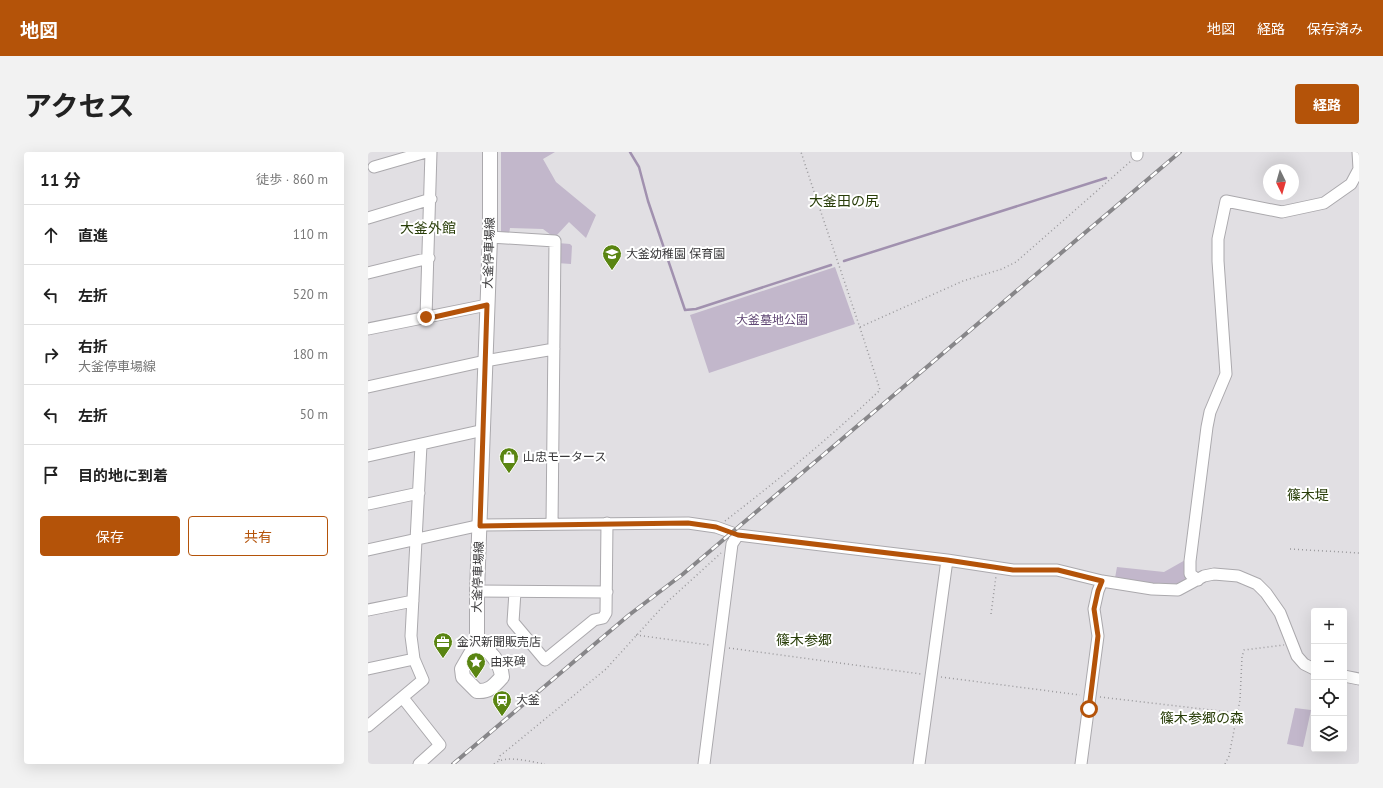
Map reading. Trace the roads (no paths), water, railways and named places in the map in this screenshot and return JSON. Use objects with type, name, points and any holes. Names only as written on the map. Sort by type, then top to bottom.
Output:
[{"type":"main road","name":"大釜停車場線","points":[[477,643],[477,591],[490,237],[490,152]]},
{"type":"street","points":[[374,167],[426,152]]},
{"type":"street","points":[[426,317],[432,152]]},
{"type":"street","points":[[1198,580],[1190,574],[1190,561],[1207,427],[1210,412],[1226,374],[1218,262],[1218,239],[1226,201],[1282,212],[1324,203],[1355,188],[1359,169],[1358,152]]},
{"type":"street","points":[[368,218],[431,199]]},
{"type":"street","points":[[490,237],[555,241],[552,524]]},
{"type":"street","points":[[368,273],[429,258]]},
{"type":"street","points":[[368,329],[426,317],[430,318],[487,305]]},
{"type":"street","points":[[368,387],[486,361],[554,349]]},
{"type":"street","points":[[368,456],[484,430]]},
{"type":"street","points":[[368,726],[423,680],[414,659],[411,636],[421,445]]},
{"type":"street","points":[[368,504],[419,493]]},
{"type":"street","points":[[515,592],[513,622],[545,660],[594,620],[603,618],[606,613],[607,523]]},
{"type":"street","points":[[368,550],[480,526],[688,523],[716,527],[735,540],[947,560],[1013,570],[1058,570],[1102,581],[1167,590],[1178,590],[1204,576],[1214,574],[1232,576],[1247,578],[1258,584],[1280,612],[1296,656],[1304,664],[1311,668]]},
{"type":"street","points":[[704,764],[735,540]]},
{"type":"street","points":[[919,764],[947,560]]},
{"type":"street","points":[[1081,764],[1098,636],[1094,609],[1102,581]]},
{"type":"street","points":[[477,591],[607,592]]},
{"type":"street","points":[[368,610],[413,601]]},
{"type":"street","points":[[368,668],[414,659]]},
{"type":"street","points":[[1347,677],[1359,679]]},
{"type":"street","points":[[403,698],[440,745],[419,764]]},
{"type":"waterway","points":[[630,152],[639,167],[648,201],[685,310],[696,309],[831,265]]},
{"type":"waterway","points":[[844,261],[1106,178]]},
{"type":"railway","points":[[453,764],[629,615],[683,574],[1180,152]]},
{"type":"place","name":"大釜幼稚園 保育園","points":[[612,271]]},
{"type":"place","name":"山忠モータース","points":[[509,474]]},
{"type":"place","name":"金沢新聞販売店","points":[[443,659]]},
{"type":"place","name":"由来碑","points":[[476,679]]},
{"type":"place","name":"大釜","points":[[502,717]]},
{"type":"district","name":"大釜田の尻","points":[[844,201]]},
{"type":"district","name":"大釜外館","points":[[428,228]]},
{"type":"district","name":"篠木堤","points":[[1308,495]]},
{"type":"district","name":"篠木参郷","points":[[804,640]]},
{"type":"district","name":"篠木参郷の森","points":[[1202,718]]},
{"type":"park label","name":"大釜墓地公園","points":[[772,320]]}]
